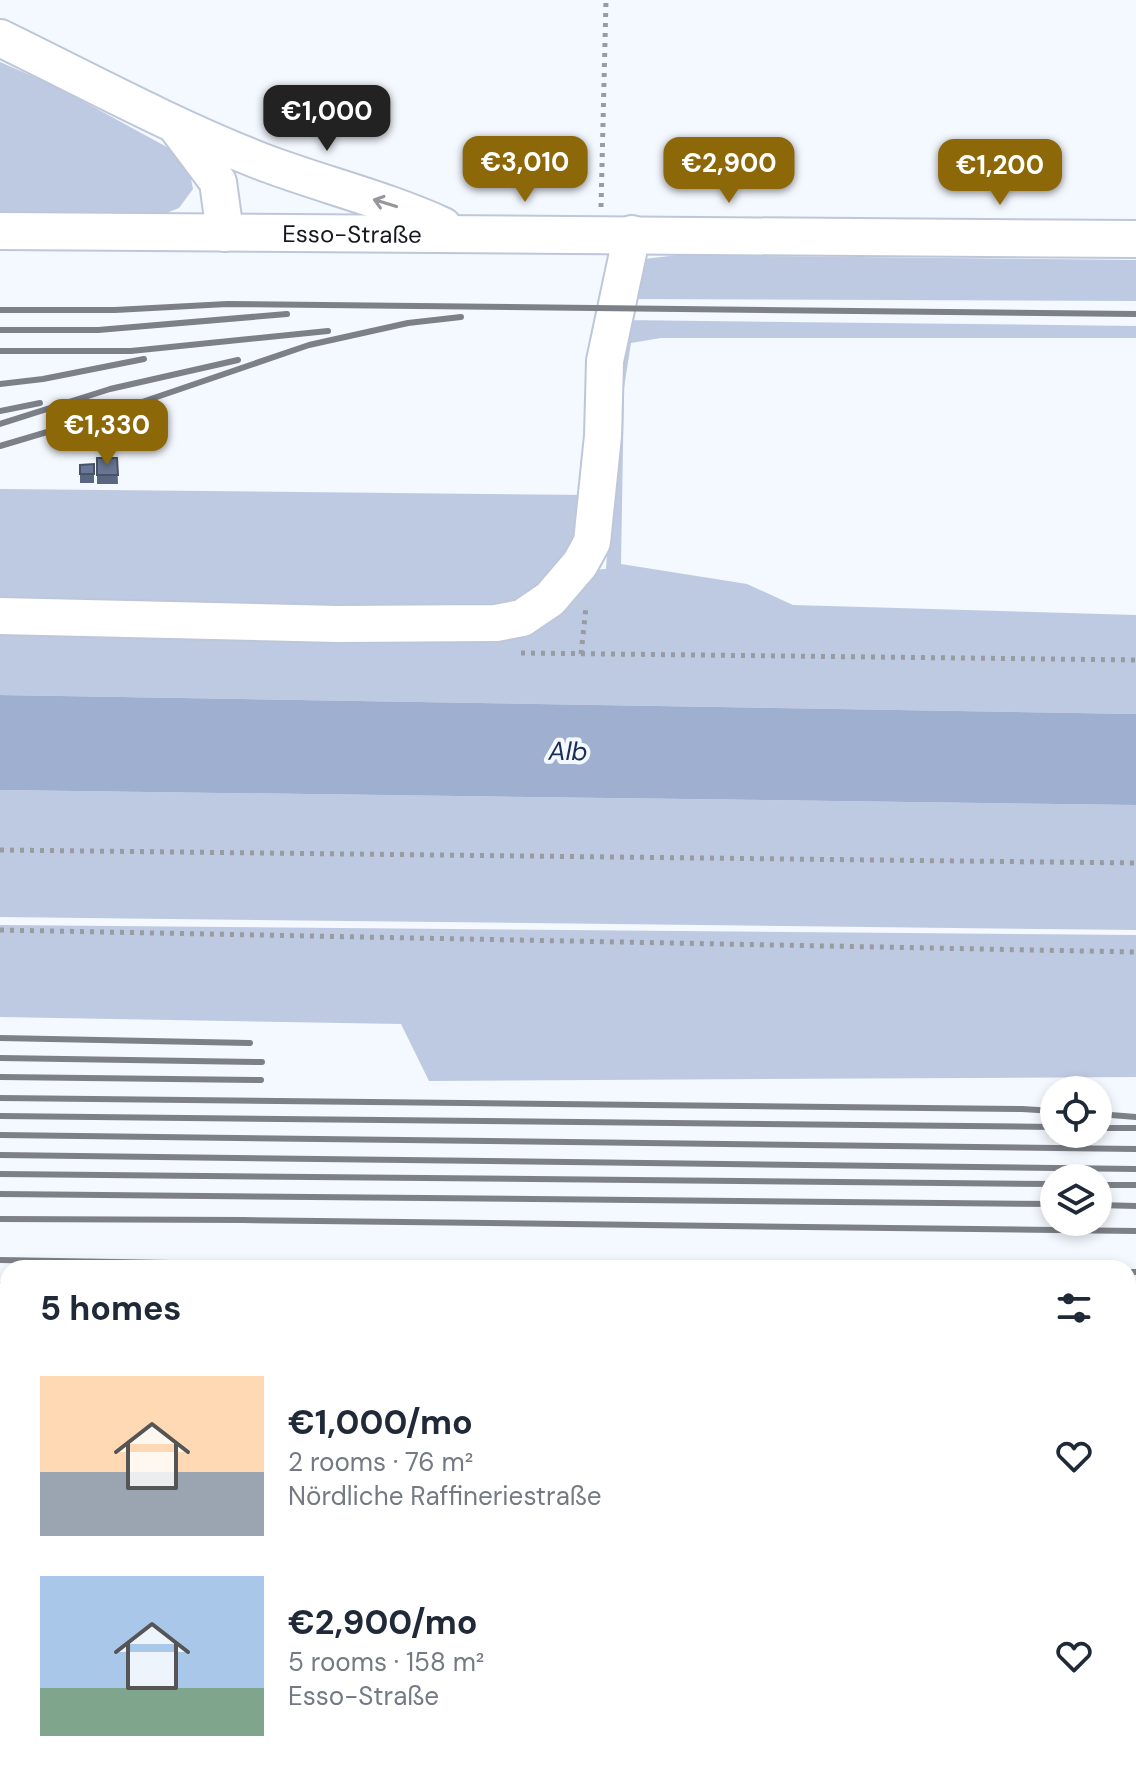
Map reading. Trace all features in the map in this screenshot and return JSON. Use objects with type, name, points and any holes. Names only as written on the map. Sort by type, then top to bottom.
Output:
[{"type":"street","points":[[0,38],[175,125],[258,160],[409,211],[457,233]]},
{"type":"street","points":[[175,125],[218,182],[225,233]]},
{"type":"street","points":[[218,182],[258,160]]},
{"type":"street","points":[[290,231],[297,220],[300,195],[292,171]]},
{"type":"street","name":"Esso-Straße","points":[[0,231],[1136,239]]},
{"type":"street","points":[[0,616],[338,624],[496,623],[522,618],[550,599],[580,564],[592,542],[603,436],[605,361],[616,234]]},
{"type":"path","points":[[606,0],[616,234]]},
{"type":"path","points":[[581,654],[1136,660]]},
{"type":"path","points":[[0,850],[1136,863]]},
{"type":"path","points":[[0,930],[1136,952]]},
{"type":"shaded area","points":[[0,62],[55,86],[187,158],[193,189],[179,208],[156,217],[0,220]]},
{"type":"shaded area","points":[[678,255],[1136,260],[1136,301],[630,299],[644,259]]},
{"type":"shaded area","points":[[622,320],[1136,326],[1136,338],[661,338],[631,343],[624,388],[621,564],[747,584],[793,605],[1136,615],[1136,714],[0,695],[0,627],[506,631],[590,570],[606,569]]},
{"type":"shaded area","points":[[0,489],[588,495],[575,545],[522,610],[0,609]]},
{"type":"shaded area","points":[[0,790],[1136,805],[1136,930],[0,917]]},
{"type":"shaded area","points":[[0,925],[1136,935],[1136,1077],[429,1081],[401,1024],[0,1017]]},
{"type":"water","name":"Alb","points":[[0,695],[1136,714],[1136,805],[0,790]]},
{"type":"building","points":[[97,458],[117,458],[118,475],[97,475]]},
{"type":"building","points":[[94,464],[94,474],[80,474],[80,465]]},
{"type":"railway","points":[[0,310],[115,310],[227,304],[1136,314]]},
{"type":"railway","points":[[0,330],[98,330],[287,314]]},
{"type":"railway","points":[[0,446],[104,415],[309,345],[408,323],[461,317]]},
{"type":"railway","points":[[0,351],[131,351],[328,331]]},
{"type":"railway","points":[[0,384],[43,379],[144,359]]},
{"type":"railway","points":[[0,424],[110,389],[238,360]]},
{"type":"railway","points":[[0,411],[40,403]]},
{"type":"railway","points":[[0,1038],[250,1043]]},
{"type":"railway","points":[[0,1058],[262,1062]]},
{"type":"railway","points":[[0,1077],[261,1080]]},
{"type":"railway","points":[[0,1098],[1040,1110]]},
{"type":"railway","points":[[1112,1115],[1136,1117]]},
{"type":"railway","points":[[0,1116],[1040,1127]]},
{"type":"railway","points":[[1112,1128],[1136,1128]]},
{"type":"railway","points":[[0,1135],[1136,1149]]},
{"type":"railway","points":[[0,1155],[1136,1169]]},
{"type":"railway","points":[[0,1174],[1040,1184]]},
{"type":"railway","points":[[1112,1185],[1136,1185]]},
{"type":"railway","points":[[0,1194],[1040,1204]]},
{"type":"railway","points":[[1112,1205],[1136,1206]]},
{"type":"railway","points":[[0,1219],[1136,1231]]}]
